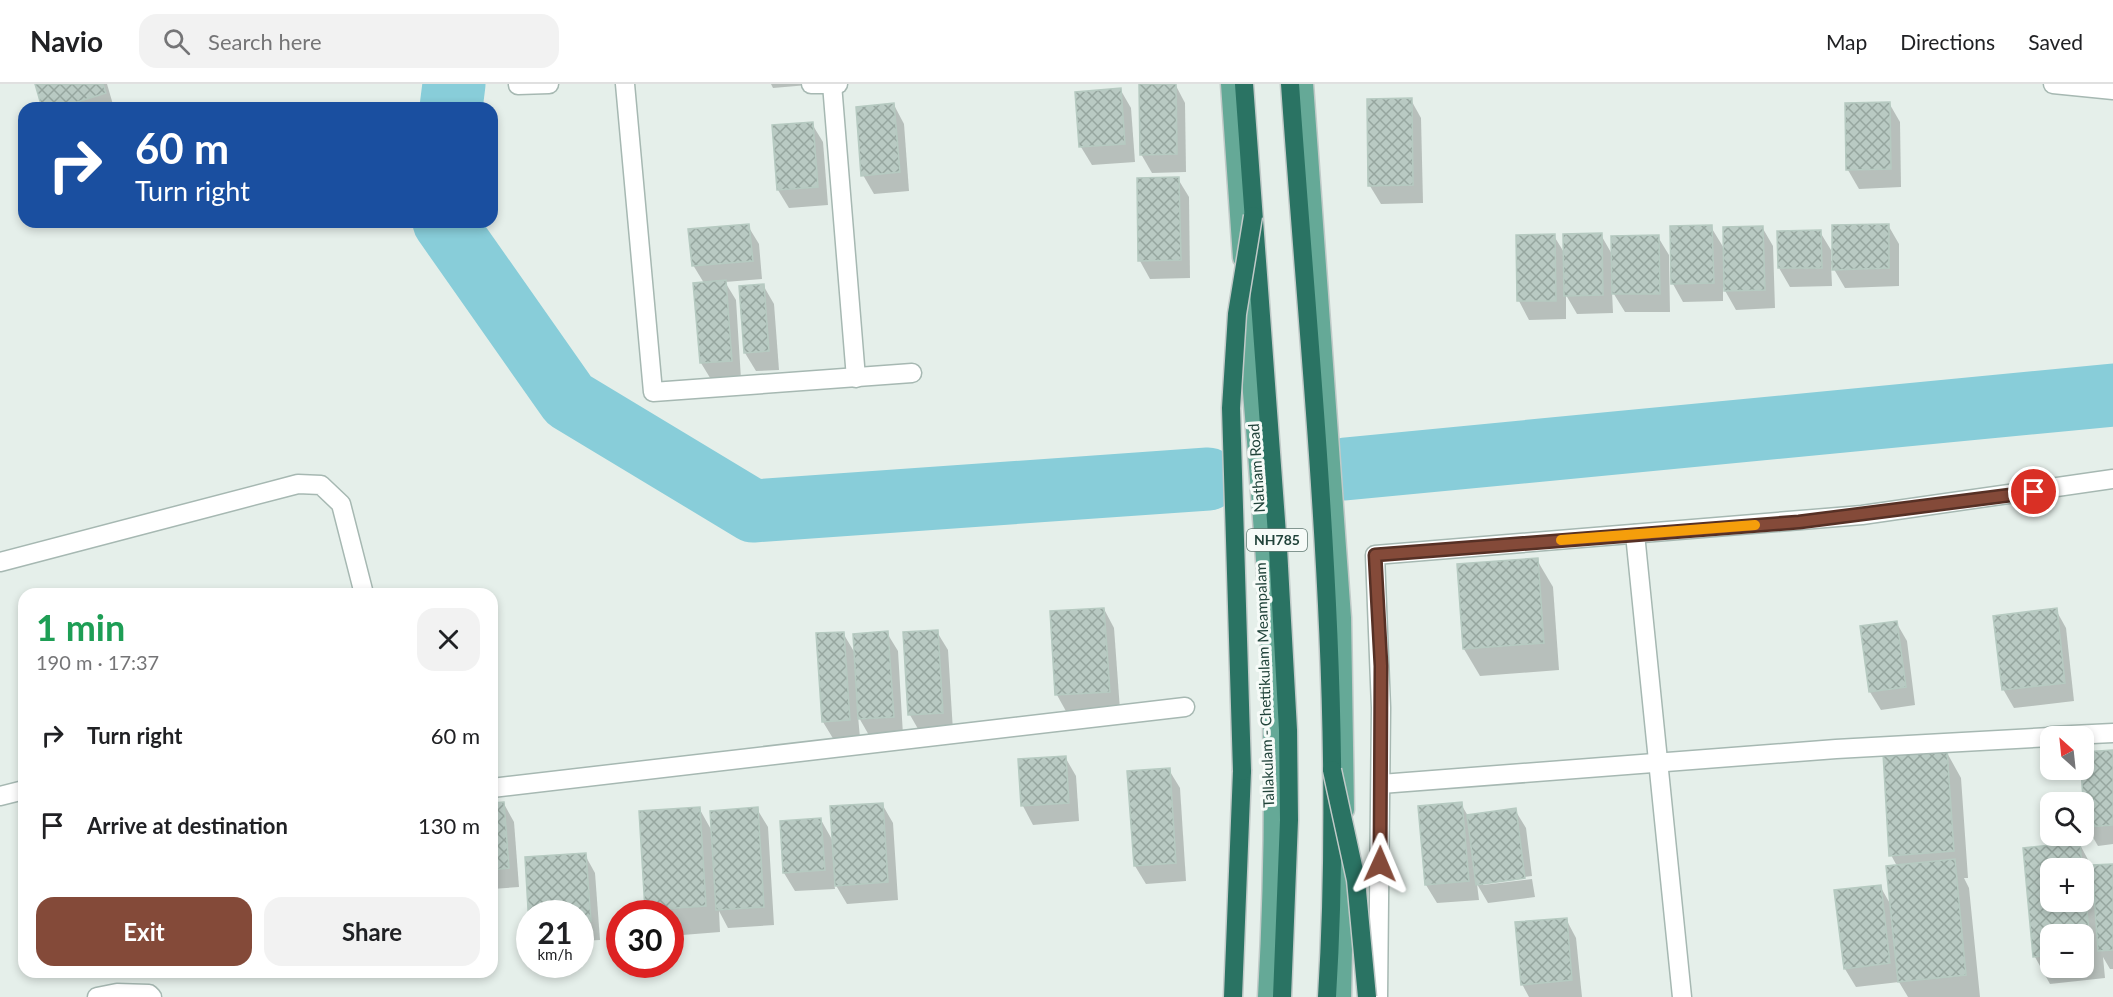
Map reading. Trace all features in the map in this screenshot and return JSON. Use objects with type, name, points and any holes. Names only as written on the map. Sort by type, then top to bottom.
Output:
[{"type":"highway","name":"Tallakulam - Chettikulam Meampalam","points":[[1244,84],[1278,548],[1288,730],[1288,819],[1282,997]]},
{"type":"highway","name":"NH785","points":[[1290,84],[1328,621],[1332,770],[1331,925],[1327,997]]},
{"type":"highway","points":[[1233,997],[1242,771],[1231,408],[1237,314],[1253,216]]},
{"type":"highway","points":[[1332,770],[1356,880],[1367,997]]},
{"type":"main road","name":"Natham Road","points":[[1230,84],[1269,623],[1273,804],[1267,997]]},
{"type":"main road","points":[[1304,84],[1342,618],[1346,865],[1342,997]]},
{"type":"street","points":[[518,85],[549,84]]},
{"type":"street","points":[[625,84],[652,392],[912,373]]},
{"type":"street","points":[[812,84],[838,84]]},
{"type":"street","points":[[832,84],[855,378]]},
{"type":"street","points":[[2053,84],[2113,90]]},
{"type":"street","points":[[1378,997],[1381,666],[1375,555],[1862,515],[2113,479]]},
{"type":"street","points":[[0,562],[297,484],[321,485],[341,504],[362,588]]},
{"type":"street","points":[[1635,534],[1682,997]]},
{"type":"street","points":[[498,787],[1185,707]]},
{"type":"street","points":[[2094,734],[2113,733]]},
{"type":"street","points":[[1381,784],[2040,737]]},
{"type":"street","points":[[0,796],[18,792]]},
{"type":"street","points":[[97,997],[117,993],[149,994],[152,997]]},
{"type":"building","points":[[35,84],[103,84],[106,93],[77,102],[40,102]]},
{"type":"building","points":[[1139,84],[1176,84],[1177,154],[1140,155]]},
{"type":"building","points":[[1121,88],[1125,144],[1079,147],[1075,92]]},
{"type":"building","points":[[1412,98],[1413,185],[1368,186],[1367,99]]},
{"type":"building","points":[[1890,102],[1891,169],[1846,170],[1845,103]]},
{"type":"building","points":[[894,103],[900,172],[861,176],[856,107]]},
{"type":"building","points":[[813,122],[818,187],[777,190],[772,125]]},
{"type":"building","points":[[1179,177],[1181,260],[1138,261],[1137,178]]},
{"type":"building","points":[[749,224],[753,261],[692,266],[688,229]]},
{"type":"building","points":[[1889,224],[1889,268],[1832,270],[1832,225]]},
{"type":"building","points":[[1712,225],[1714,283],[1671,284],[1670,226]]},
{"type":"building","points":[[1763,226],[1765,290],[1724,291],[1723,227]]},
{"type":"building","points":[[1821,230],[1822,268],[1778,268],[1777,231]]},
{"type":"building","points":[[1602,233],[1603,295],[1564,296],[1563,234]]},
{"type":"building","points":[[1555,234],[1556,301],[1517,301],[1516,235]]},
{"type":"building","points":[[1659,235],[1660,294],[1612,294],[1611,236]]},
{"type":"building","points":[[726,280],[732,361],[700,363],[693,283]]},
{"type":"building","points":[[764,284],[769,351],[744,353],[739,286]]},
{"type":"building","points":[[1538,558],[1544,643],[1463,649],[1457,564]]},
{"type":"building","points":[[1104,608],[1110,692],[1055,695],[1050,611]]},
{"type":"building","points":[[2057,608],[2065,683],[2002,690],[1993,616]]},
{"type":"building","points":[[1897,621],[1906,687],[1869,692],[1860,626]]},
{"type":"building","points":[[938,630],[943,713],[908,715],[903,632]]},
{"type":"building","points":[[888,631],[894,717],[858,719],[853,634]]},
{"type":"building","points":[[844,632],[850,720],[822,722],[816,633]]},
{"type":"building","points":[[1947,749],[1954,851],[1889,856],[1883,753]]},
{"type":"building","points":[[2113,750],[2113,825],[2094,826],[2094,792],[2083,792],[2082,780],[2094,780],[2094,751]]},
{"type":"building","points":[[1066,756],[1069,803],[1021,806],[1018,759]]},
{"type":"building","points":[[1170,768],[1176,863],[1134,866],[1127,771]]},
{"type":"building","points":[[498,802],[504,802],[509,868],[498,869]]},
{"type":"building","points":[[1462,802],[1469,881],[1425,885],[1418,806]]},
{"type":"building","points":[[883,803],[888,882],[835,886],[830,806]]},
{"type":"building","points":[[700,807],[706,906],[684,907],[684,900],[644,900],[639,811]]},
{"type":"building","points":[[758,807],[764,907],[716,910],[710,811]]},
{"type":"building","points":[[1516,808],[1525,878],[1476,885],[1467,815]]},
{"type":"building","points":[[821,818],[825,870],[783,873],[780,821]]},
{"type":"building","points":[[2080,846],[2081,858],[2040,858],[2040,912],[2087,912],[2088,924],[2040,924],[2040,956],[2033,957],[2023,848]]},
{"type":"building","points":[[586,853],[589,900],[527,900],[525,857]]},
{"type":"building","points":[[1955,859],[1966,975],[1898,982],[1886,866]]},
{"type":"building","points":[[2113,864],[2113,950],[2098,951],[2094,865]]},
{"type":"building","points":[[1881,885],[1890,963],[1844,969],[1834,890]]},
{"type":"building","points":[[1567,918],[1572,980],[1521,985],[1515,922]]},
{"type":"waterway","points":[[452,102],[454,84]]},
{"type":"waterway","points":[[448,228],[569,400],[753,511],[1208,479]]},
{"type":"waterway","points":[[1345,469],[2113,395]]},
{"type":"slow traffic","points":[[1561,540],[1755,525]]},
{"type":"route","points":[[1380,864],[1381,666],[1375,555],[1799,522],[2034,492]]}]
